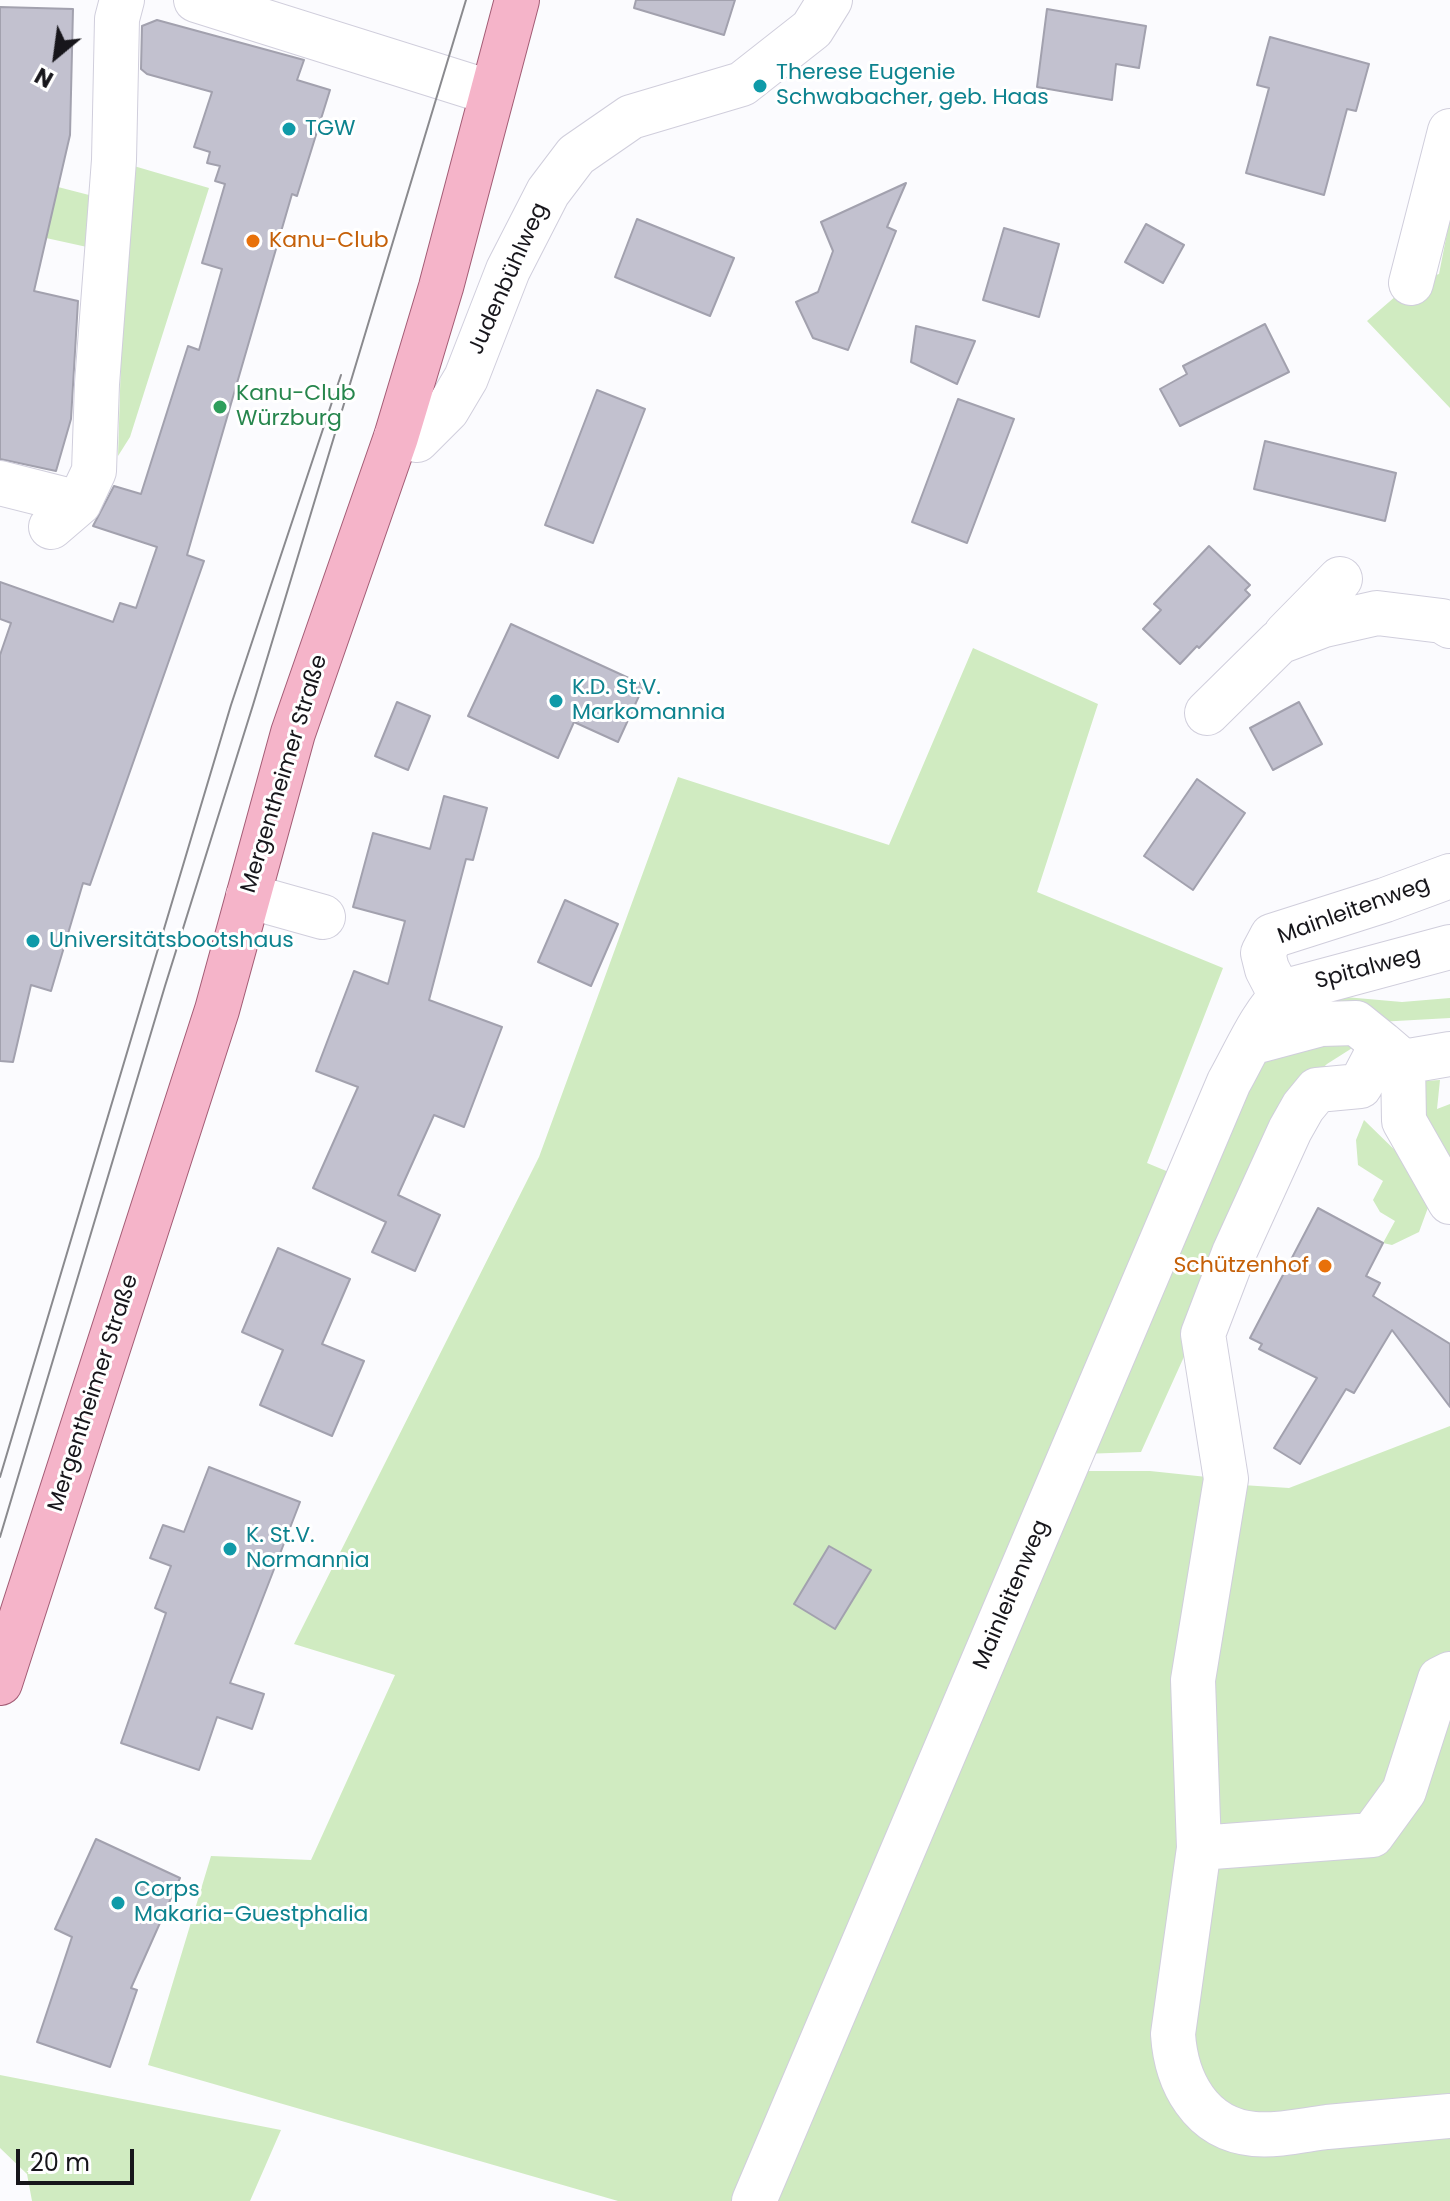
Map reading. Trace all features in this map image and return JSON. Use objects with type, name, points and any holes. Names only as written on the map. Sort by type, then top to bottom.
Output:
[{"type":"main road","name":"Mergentheimer Straße","points":[[0,1683],[217,1010],[293,733],[396,437],[441,287],[517,0]]},
{"type":"street","points":[[0,483],[65,515],[94,471],[97,384],[114,160],[117,19],[122,0]]},
{"type":"street","points":[[196,0],[492,93]]},
{"type":"street","name":"Judenbühlweg","points":[[396,437],[417,440],[447,410],[466,378],[508,270],[548,192],[576,155],[631,117],[742,84],[812,29],[830,0]]},
{"type":"street","points":[[1411,283],[1450,131]]},
{"type":"street","points":[[1207,713],[1340,579]]},
{"type":"street","points":[[1279,642],[1324,625],[1377,613],[1442,621],[1450,626]]},
{"type":"street","name":"Mainleitenweg","points":[[754,2201],[1229,1082],[1250,1043],[1284,993],[1267,969],[1263,953],[1272,936],[1450,876]]},
{"type":"street","points":[[248,896],[323,917]]},
{"type":"street","name":"Spitalweg","points":[[1284,993],[1450,947]]},
{"type":"street","points":[[1250,1043],[1321,1024],[1356,1023],[1393,1053],[1450,1054]]},
{"type":"street","points":[[1393,1053],[1404,1121],[1450,1202]]},
{"type":"street","points":[[1393,1053],[1360,1086],[1317,1090],[1303,1107],[1234,1253],[1203,1334],[1226,1479],[1193,1680],[1199,1848],[1173,2034],[1175,2059],[1183,2083],[1195,2101],[1208,2114],[1228,2126],[1251,2134],[1282,2134],[1450,2116]]},
{"type":"street","points":[[1199,1848],[1372,1835],[1404,1791],[1440,1679],[1450,1674]]},
{"type":"green space","points":[[127,164],[209,188],[130,437],[118,456]]},
{"type":"green space","points":[[58,187],[89,195],[87,247],[46,238]]},
{"type":"green space","points":[[1450,218],[1450,408],[1367,321],[1411,283],[1439,274]]},
{"type":"green space","points":[[973,648],[1098,704],[1037,892],[1223,968],[1147,1163],[1176,1175],[738,2201],[618,2201],[148,2065],[211,1856],[311,1860],[395,1675],[294,1644],[539,1157],[678,777],[889,845]]},
{"type":"green space","points":[[1311,994],[1402,1002],[1450,998],[1450,1018],[1378,1022]]},
{"type":"green space","points":[[1318,1038],[1368,1038],[1327,1064],[1308,1082],[1141,1452],[1081,1454],[1255,1060]]},
{"type":"green space","points":[[1440,1080],[1437,1109],[1450,1104],[1450,1202],[1408,1082]]},
{"type":"green space","points":[[1364,1120],[1407,1162],[1433,1194],[1419,1232],[1392,1245],[1383,1243],[1395,1221],[1380,1212],[1373,1200],[1383,1181],[1358,1165],[1356,1140]]},
{"type":"green space","points":[[1450,1426],[1450,2094],[1318,2106],[1258,2115],[1234,2109],[1216,2100],[1188,2056],[1212,1687],[1242,1485],[1289,1488]]},
{"type":"green space","points":[[1080,1471],[1150,1471],[1226,1479],[1173,2034],[1208,2114],[1450,2116],[1450,2201],[768,2201]]},
{"type":"green space","points":[[0,2075],[281,2130],[250,2201],[32,2201],[27,2174],[0,2148]]},
{"type":"building","points":[[636,0],[735,0],[724,35],[634,8]]},
{"type":"building","points":[[0,7],[73,9],[70,135],[34,291],[78,301],[71,419],[56,471],[0,459]]},
{"type":"building","points":[[1047,9],[1146,26],[1139,68],[1116,64],[1112,100],[1037,87]]},
{"type":"building","points":[[157,20],[304,60],[297,80],[330,90],[297,196],[292,194],[187,555],[204,561],[90,885],[83,883],[51,991],[31,985],[13,1062],[0,1061],[0,655],[11,623],[0,619],[0,582],[113,622],[120,603],[136,608],[157,547],[93,526],[114,486],[141,494],[188,346],[199,350],[222,269],[202,263],[225,184],[215,181],[220,166],[207,163],[210,152],[194,147],[212,92],[147,74],[141,69],[142,26]]},
{"type":"building","points":[[1270,37],[1369,64],[1356,111],[1347,109],[1324,195],[1246,173],[1269,88],[1257,85]]},
{"type":"building","points":[[906,183],[887,227],[896,231],[848,350],[813,338],[796,302],[818,292],[833,251],[821,222]]},
{"type":"building","points":[[637,219],[734,258],[710,316],[615,277]]},
{"type":"building","points":[[1146,224],[1184,245],[1163,283],[1125,262]]},
{"type":"building","points":[[1004,228],[1059,244],[1039,317],[983,300]]},
{"type":"building","points":[[1265,324],[1289,372],[1180,426],[1160,389],[1187,374],[1183,366]]},
{"type":"building","points":[[916,326],[975,341],[957,384],[911,362]]},
{"type":"building","points":[[597,390],[645,409],[593,543],[545,525]]},
{"type":"building","points":[[958,399],[1014,419],[967,543],[912,522]]},
{"type":"building","points":[[1265,441],[1396,473],[1385,521],[1254,489]]},
{"type":"building","points":[[1209,546],[1250,585],[1245,590],[1250,595],[1180,664],[1143,629],[1161,610],[1154,604]]},
{"type":"building","name":"K.D. St.V. Markomannia","points":[[511,624],[644,685],[618,742],[574,722],[558,758],[468,716]]},
{"type":"building","points":[[397,702],[430,716],[408,770],[375,756]]},
{"type":"building","points":[[1299,702],[1322,744],[1273,770],[1250,728]]},
{"type":"building","points":[[1197,779],[1245,813],[1193,890],[1144,856]]},
{"type":"building","points":[[444,796],[487,808],[473,860],[466,859],[429,1000],[502,1027],[464,1127],[434,1115],[398,1195],[440,1215],[415,1271],[372,1252],[386,1222],[313,1188],[358,1087],[316,1071],[354,971],[388,984],[405,921],[353,907],[373,833],[430,849]]},
{"type":"building","points":[[565,900],[618,924],[591,986],[538,962]]},
{"type":"building","points":[[1318,1208],[1383,1243],[1366,1276],[1380,1283],[1373,1296],[1450,1344],[1450,1407],[1392,1330],[1354,1393],[1346,1389],[1300,1464],[1274,1448],[1317,1378],[1259,1349],[1262,1344],[1250,1338]]},
{"type":"building","points":[[278,1248],[350,1279],[322,1344],[364,1361],[332,1436],[260,1405],[283,1350],[242,1332]]},
{"type":"building","points":[[209,1467],[300,1502],[230,1683],[264,1694],[252,1729],[217,1717],[199,1770],[121,1743],[166,1613],[155,1608],[171,1566],[150,1558],[163,1525],[184,1532]]},
{"type":"building","points":[[829,1546],[871,1570],[835,1629],[794,1604]]},
{"type":"building","points":[[96,1839],[180,1878],[131,1988],[137,1990],[110,2067],[37,2042],[72,1937],[55,1929]]},
{"type":"tram line","points":[[0,1537],[466,0]]},
{"type":"tram line","points":[[0,1477],[231,705],[341,375]]},
{"type":"place","name":"Therese Eugenie Schwabacher, geb. Haas","points":[[760,86]]},
{"type":"place","name":"TGW","points":[[289,129]]},
{"type":"place","name":"Kanu-Club","points":[[253,241]]},
{"type":"place","name":"Kanu-Club Würzburg","points":[[220,407]]},
{"type":"place","name":"K.D. St.V. Markomannia","points":[[556,701]]},
{"type":"place","name":"Universitätsbootshaus","points":[[33,941]]},
{"type":"place","name":"Schützenhof","points":[[1325,1266]]},
{"type":"place","name":"K. St.V. Normannia","points":[[230,1549]]},
{"type":"place","name":"Corps Makaria-Guestphalia","points":[[118,1903]]}]
